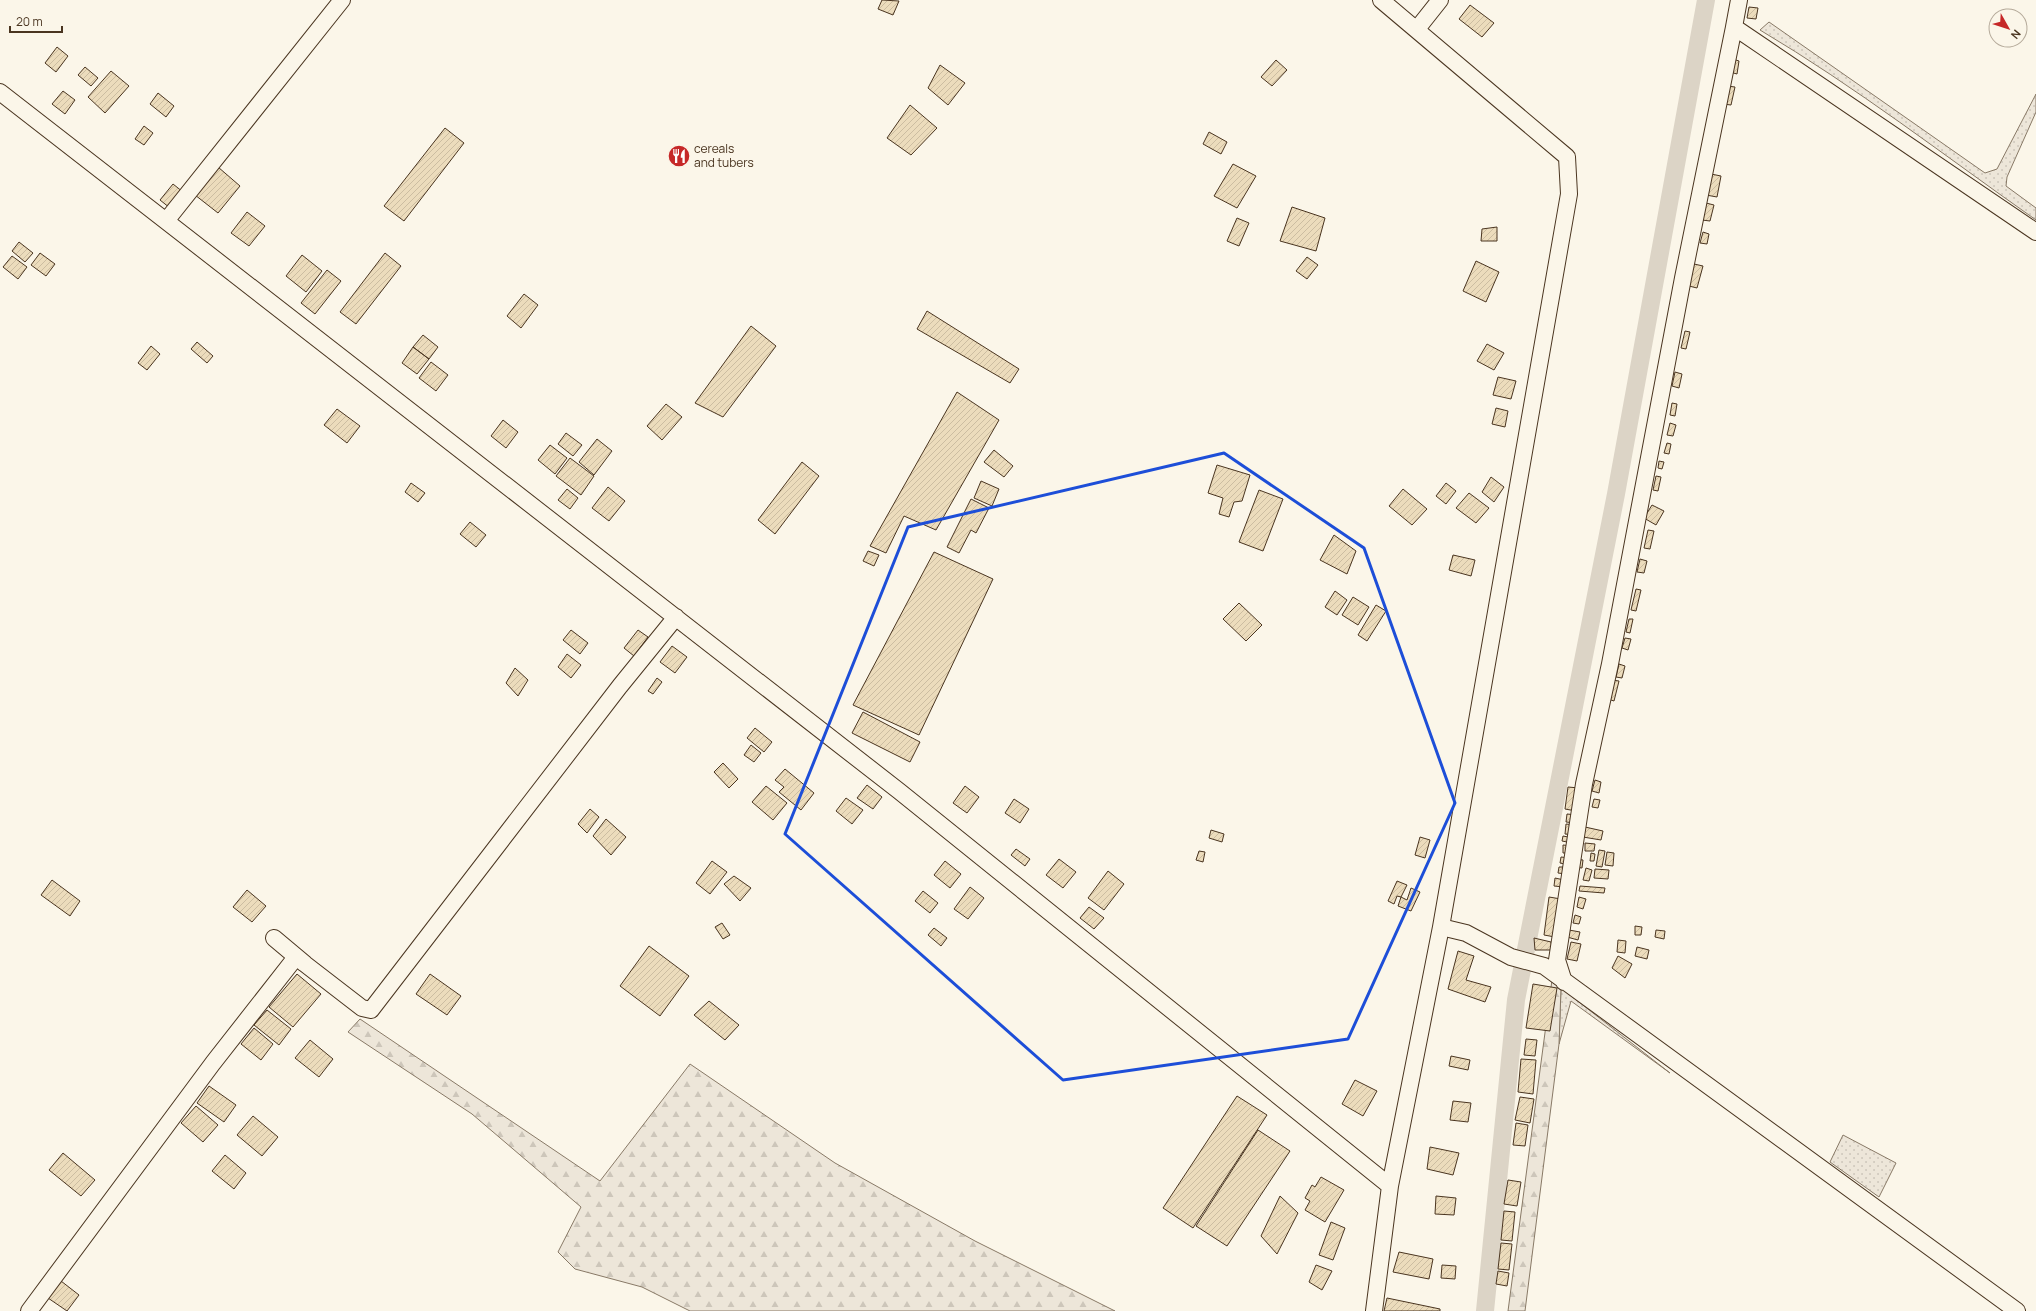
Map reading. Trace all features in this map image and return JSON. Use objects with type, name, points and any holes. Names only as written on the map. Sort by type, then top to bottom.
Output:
[{"type":"street","points":[[166,221],[342,0]]},
{"type":"street","points":[[1374,1311],[1390,1186],[1441,927],[1569,194],[1567,157],[1381,0]]},
{"type":"street","points":[[1417,29],[1440,0]]},
{"type":"street","points":[[1564,982],[1557,960],[1584,784],[1610,664],[1683,278],[1739,0]]},
{"type":"street","points":[[1734,27],[2036,232]]},
{"type":"street","points":[[1,93],[899,791],[1390,1186]]},
{"type":"street","points":[[274,938],[362,1008],[371,1010],[620,686],[676,617]]},
{"type":"street","points":[[1441,927],[1466,933],[1511,957],[1544,966],[2017,1311]]},
{"type":"street","points":[[29,1311],[213,1063],[296,957]]},
{"type":"highlighted area","points":[[1224,453],[1364,548],[1455,803],[1348,1039],[1063,1080],[785,834],[908,527]]},
{"type":"green space","points":[[1769,22],[1985,173],[1997,169],[2036,94],[2036,112],[2007,177],[2006,186],[2036,208],[2036,220],[1866,98],[1760,30]]},
{"type":"green space","points":[[1552,980],[1561,988],[1559,1044],[1525,1311],[1508,1311]]},
{"type":"green space","points":[[1561,988],[1670,1073],[1571,1001],[1559,1044]]},
{"type":"green space","points":[[360,1019],[600,1181],[690,1064],[835,1163],[975,1241],[1115,1311],[690,1311],[642,1287],[575,1269],[558,1252],[581,1207],[472,1114],[348,1032]]},
{"type":"green space","points":[[1843,1135],[1896,1163],[1879,1197],[1830,1162]]},
{"type":"building","points":[[882,0],[899,1],[893,15],[878,9]]},
{"type":"building","points":[[1470,5],[1494,23],[1482,37],[1459,19]]},
{"type":"building","points":[[1749,7],[1758,8],[1756,19],[1747,18]]},
{"type":"building","points":[[57,47],[68,56],[56,72],[45,63]]},
{"type":"building","points":[[1733,59],[1739,61],[1737,74],[1730,72]]},
{"type":"building","points":[[1276,60],[1287,70],[1272,86],[1261,77]]},
{"type":"building","points":[[940,65],[965,83],[948,105],[928,88]]},
{"type":"building","points":[[85,67],[98,78],[91,86],[78,75]]},
{"type":"building","points":[[111,71],[129,86],[105,113],[88,97]]},
{"type":"building","points":[[1727,86],[1735,87],[1731,105],[1723,104]]},
{"type":"building","points":[[63,91],[75,100],[65,114],[52,104]]},
{"type":"building","points":[[158,93],[174,106],[166,117],[150,104]]},
{"type":"building","points":[[910,105],[937,128],[911,155],[887,138]]},
{"type":"building","points":[[144,126],[153,133],[144,145],[135,139]]},
{"type":"building","points":[[445,128],[464,143],[404,221],[384,206]]},
{"type":"building","points":[[1209,132],[1227,142],[1221,154],[1203,144]]},
{"type":"building","points":[[1233,164],[1256,176],[1237,208],[1214,196]]},
{"type":"building","points":[[218,167],[240,186],[218,213],[195,195]]},
{"type":"building","points":[[1711,174],[1721,176],[1717,197],[1706,195]]},
{"type":"building","points":[[173,184],[183,192],[170,208],[160,200]]},
{"type":"building","points":[[1706,203],[1714,205],[1710,221],[1702,220]]},
{"type":"building","points":[[1292,207],[1325,218],[1316,251],[1280,241]]},
{"type":"building","points":[[247,212],[265,226],[249,246],[231,233]]},
{"type":"building","points":[[1237,218],[1249,223],[1239,246],[1227,241]]},
{"type":"building","points":[[1497,227],[1497,241],[1481,241],[1482,229]]},
{"type":"building","points":[[1703,232],[1709,234],[1707,244],[1700,243]]},
{"type":"building","points":[[19,242],[33,253],[25,262],[12,251]]},
{"type":"building","points":[[40,253],[55,264],[46,276],[31,265]]},
{"type":"building","points":[[385,253],[401,266],[356,324],[340,312]]},
{"type":"building","points":[[302,255],[322,271],[306,292],[286,276]]},
{"type":"building","points":[[12,256],[27,267],[18,279],[3,267]]},
{"type":"building","points":[[1307,257],[1318,265],[1307,279],[1296,271]]},
{"type":"building","points":[[1476,261],[1499,272],[1486,302],[1463,291]]},
{"type":"building","points":[[1694,264],[1703,266],[1697,288],[1689,286]]},
{"type":"building","points":[[327,270],[341,281],[315,314],[301,303]]},
{"type":"building","points":[[524,294],[538,305],[521,328],[507,316]]},
{"type":"building","points":[[927,311],[1019,369],[1010,383],[917,329]]},
{"type":"building","points":[[751,326],[776,346],[723,417],[695,403]]},
{"type":"building","points":[[1685,331],[1690,332],[1686,349],[1681,348]]},
{"type":"building","points":[[423,335],[438,347],[429,359],[413,347]]},
{"type":"building","points":[[197,342],[213,356],[207,363],[191,349]]},
{"type":"building","points":[[1487,344],[1504,353],[1494,370],[1477,361]]},
{"type":"building","points":[[151,346],[160,354],[147,370],[138,363]]},
{"type":"building","points":[[413,347],[429,359],[417,374],[402,363]]},
{"type":"building","points":[[431,362],[448,375],[436,391],[419,378]]},
{"type":"building","points":[[1675,372],[1682,374],[1679,388],[1672,386]]},
{"type":"building","points":[[1498,377],[1516,381],[1511,399],[1493,395]]},
{"type":"building","points":[[957,392],[999,420],[936,530],[904,516],[886,553],[870,546]]},
{"type":"building","points":[[1672,403],[1677,404],[1675,416],[1670,415]]},
{"type":"building","points":[[666,404],[682,417],[662,440],[647,426]]},
{"type":"building","points":[[1496,408],[1508,411],[1505,427],[1492,424]]},
{"type":"building","points":[[337,409],[360,426],[347,443],[324,425]]},
{"type":"building","points":[[503,420],[518,432],[506,448],[491,436]]},
{"type":"building","points":[[1670,423],[1676,425],[1673,436],[1667,435]]},
{"type":"building","points":[[566,433],[582,445],[573,456],[558,444]]},
{"type":"building","points":[[597,439],[612,451],[594,475],[579,462]]},
{"type":"building","points":[[1667,443],[1671,444],[1669,454],[1664,453]]},
{"type":"building","points":[[550,445],[567,458],[555,474],[538,460]]},
{"type":"building","points":[[994,450],[1013,466],[1004,477],[984,462]]},
{"type":"building","points":[[570,458],[594,476],[581,495],[556,476]]},
{"type":"building","points":[[1659,461],[1664,462],[1662,469],[1658,468]]},
{"type":"building","points":[[802,462],[819,476],[775,534],[758,520]]},
{"type":"building","points":[[1217,465],[1250,475],[1242,501],[1234,502],[1229,517],[1219,514],[1223,498],[1208,493]]},
{"type":"building","points":[[1656,476],[1661,477],[1658,491],[1653,490]]},
{"type":"building","points":[[1491,477],[1504,487],[1494,502],[1482,492]]},
{"type":"building","points":[[981,481],[999,489],[992,506],[974,498]]},
{"type":"building","points":[[411,483],[425,493],[418,502],[405,492]]},
{"type":"building","points":[[1446,483],[1456,491],[1446,504],[1436,496]]},
{"type":"building","points":[[608,487],[625,501],[609,521],[592,508]]},
{"type":"building","points":[[567,489],[578,498],[570,509],[558,500]]},
{"type":"building","points":[[1403,489],[1427,509],[1412,525],[1389,506]]},
{"type":"building","points":[[1259,490],[1283,499],[1263,551],[1239,542]]},
{"type":"building","points":[[1469,493],[1489,508],[1476,523],[1456,508]]},
{"type":"building","points":[[971,499],[989,508],[976,533],[971,530],[959,553],[947,547]]},
{"type":"building","points":[[1652,505],[1664,511],[1656,525],[1644,518]]},
{"type":"building","points":[[470,522],[486,535],[476,547],[460,534]]},
{"type":"building","points":[[1648,530],[1654,531],[1650,549],[1644,548]]},
{"type":"building","points":[[1334,535],[1356,551],[1347,574],[1320,560]]},
{"type":"building","points":[[868,551],[879,555],[874,566],[863,561]]},
{"type":"building","points":[[934,552],[993,579],[919,735],[853,705]]},
{"type":"building","points":[[1453,555],[1475,560],[1471,576],[1449,570]]},
{"type":"building","points":[[1640,559],[1647,561],[1644,573],[1637,572]]},
{"type":"building","points":[[1636,589],[1641,590],[1636,611],[1631,610]]},
{"type":"building","points":[[1335,591],[1347,600],[1337,615],[1325,607]]},
{"type":"building","points":[[1353,597],[1369,607],[1358,625],[1342,615]]},
{"type":"building","points":[[1239,603],[1262,625],[1246,641],[1223,619]]},
{"type":"building","points":[[1376,605],[1386,611],[1367,641],[1358,635]]},
{"type":"building","points":[[1629,619],[1633,619],[1630,633],[1626,632]]},
{"type":"building","points":[[571,630],[588,643],[580,654],[563,640]]},
{"type":"building","points":[[638,630],[648,637],[634,656],[624,648]]},
{"type":"building","points":[[1625,638],[1631,639],[1628,650],[1622,648]]},
{"type":"building","points":[[672,646],[687,657],[675,673],[660,662]]},
{"type":"building","points":[[567,654],[581,665],[571,678],[558,667]]},
{"type":"building","points":[[1619,664],[1625,666],[1622,678],[1616,677]]},
{"type":"building","points":[[515,668],[528,680],[518,696],[506,683]]},
{"type":"building","points":[[657,678],[662,682],[653,694],[648,691]]},
{"type":"building","points":[[1612,680],[1619,681],[1614,701],[1608,699]]},
{"type":"building","points":[[863,712],[920,742],[910,762],[852,733]]},
{"type":"building","points":[[755,728],[772,742],[764,752],[747,738]]},
{"type":"building","points":[[751,745],[761,753],[754,762],[744,755]]},
{"type":"building","points":[[723,763],[738,779],[729,788],[714,772]]},
{"type":"building","points":[[785,769],[814,793],[801,810],[779,792],[784,787],[775,780]]},
{"type":"building","points":[[1595,780],[1601,782],[1599,793],[1592,791]]},
{"type":"building","points":[[867,785],[882,797],[873,809],[857,798]]},
{"type":"building","points":[[766,786],[787,803],[773,820],[752,802]]},
{"type":"building","points":[[965,786],[979,797],[967,813],[953,803]]},
{"type":"building","points":[[1568,787],[1579,788],[1576,811],[1565,809]]},
{"type":"building","points":[[846,798],[863,810],[852,824],[836,811]]},
{"type":"building","points":[[1014,799],[1029,809],[1020,823],[1005,813]]},
{"type":"building","points":[[1594,799],[1600,800],[1598,808],[1592,807]]},
{"type":"building","points":[[590,809],[599,817],[587,833],[578,824]]},
{"type":"building","points":[[1567,814],[1577,815],[1576,823],[1566,822]]},
{"type":"building","points":[[606,819],[626,837],[611,855],[593,836]]},
{"type":"building","points":[[1566,824],[1575,825],[1574,835],[1565,834]]},
{"type":"building","points":[[1585,827],[1603,831],[1601,840],[1583,837]]},
{"type":"building","points":[[1211,830],[1224,834],[1222,842],[1209,838]]},
{"type":"building","points":[[1563,836],[1573,838],[1572,843],[1562,841]]},
{"type":"building","points":[[1420,837],[1430,840],[1425,858],[1415,855]]},
{"type":"building","points":[[1585,843],[1595,844],[1594,851],[1585,851]]},
{"type":"building","points":[[1563,845],[1573,846],[1573,853],[1563,853]]},
{"type":"building","points":[[1016,849],[1030,859],[1025,866],[1011,855]]},
{"type":"building","points":[[1599,850],[1605,851],[1602,867],[1596,866]]},
{"type":"building","points":[[1199,851],[1205,852],[1203,862],[1196,860]]},
{"type":"building","points":[[1607,852],[1614,853],[1613,866],[1605,865]]},
{"type":"building","points":[[1591,853],[1595,854],[1594,861],[1590,861]]},
{"type":"building","points":[[1561,857],[1570,858],[1569,865],[1560,863]]},
{"type":"building","points":[[1059,859],[1076,872],[1063,888],[1046,875]]},
{"type":"building","points":[[1576,859],[1583,860],[1582,868],[1575,867]]},
{"type":"building","points":[[712,861],[727,872],[710,894],[696,883]]},
{"type":"building","points":[[945,861],[961,874],[950,888],[934,875]]},
{"type":"building","points":[[1559,867],[1567,867],[1566,874],[1558,873]]},
{"type":"building","points":[[1586,868],[1592,870],[1589,881],[1583,880]]},
{"type":"building","points":[[1595,869],[1609,870],[1608,879],[1594,878]]},
{"type":"building","points":[[1108,871],[1124,884],[1104,910],[1088,898]]},
{"type":"building","points":[[734,876],[751,888],[740,901],[724,884]]},
{"type":"building","points":[[1555,878],[1564,880],[1564,887],[1554,886]]},
{"type":"building","points":[[52,880],[80,901],[70,916],[41,895]]},
{"type":"building","points":[[1397,881],[1407,885],[1401,897],[1397,896],[1394,904],[1388,901]]},
{"type":"building","points":[[1580,886],[1605,888],[1604,893],[1579,891]]},
{"type":"building","points":[[970,887],[984,898],[968,919],[954,909]]},
{"type":"building","points":[[1411,888],[1420,892],[1411,911],[1398,906],[1401,897],[1407,900]]},
{"type":"building","points":[[247,890],[266,906],[252,922],[233,907]]},
{"type":"building","points":[[923,891],[938,903],[930,913],[915,901]]},
{"type":"building","points":[[1549,897],[1561,899],[1555,937],[1544,935]]},
{"type":"building","points":[[1579,897],[1586,899],[1583,909],[1577,907]]},
{"type":"building","points":[[1089,907],[1104,918],[1094,929],[1080,918]]},
{"type":"building","points":[[1575,915],[1581,917],[1579,924],[1573,923]]},
{"type":"building","points":[[722,923],[730,935],[723,939],[715,927]]},
{"type":"building","points":[[1635,926],[1642,927],[1641,935],[1635,935]]},
{"type":"building","points":[[934,928],[947,938],[941,946],[928,935]]},
{"type":"building","points":[[1569,930],[1580,932],[1578,940],[1567,937]]},
{"type":"building","points":[[1656,930],[1665,931],[1664,939],[1655,937]]},
{"type":"building","points":[[1534,938],[1551,942],[1552,950],[1535,950]]},
{"type":"building","points":[[1618,940],[1626,941],[1625,953],[1617,952]]},
{"type":"building","points":[[1571,942],[1581,944],[1577,961],[1567,959]]},
{"type":"building","points":[[649,946],[689,976],[660,1016],[620,986]]},
{"type":"building","points":[[1637,947],[1649,950],[1647,959],[1635,956]]},
{"type":"building","points":[[1458,951],[1474,956],[1466,980],[1491,987],[1485,1002],[1448,989]]},
{"type":"building","points":[[1618,956],[1632,964],[1625,978],[1612,968]]},
{"type":"building","points":[[297,974],[321,994],[293,1027],[269,1007]]},
{"type":"building","points":[[430,974],[461,996],[447,1015],[416,994]]},
{"type":"building","points":[[1533,984],[1557,988],[1550,1031],[1526,1028]]},
{"type":"building","points":[[709,1001],[739,1025],[725,1040],[694,1015]]},
{"type":"building","points":[[267,1010],[291,1029],[279,1045],[254,1025]]},
{"type":"building","points":[[254,1028],[273,1044],[261,1060],[241,1044]]},
{"type":"building","points":[[1526,1039],[1537,1040],[1535,1056],[1524,1055]]},
{"type":"building","points":[[310,1040],[333,1059],[319,1077],[295,1058]]},
{"type":"building","points":[[1451,1056],[1470,1060],[1468,1070],[1449,1066]]},
{"type":"building","points":[[1521,1059],[1536,1060],[1533,1094],[1518,1092]]},
{"type":"building","points":[[1355,1080],[1377,1091],[1363,1116],[1342,1104]]},
{"type":"building","points":[[209,1086],[236,1105],[224,1122],[197,1103]]},
{"type":"building","points":[[1237,1096],[1267,1115],[1193,1228],[1163,1208]]},
{"type":"building","points":[[1520,1097],[1534,1099],[1530,1123],[1515,1120]]},
{"type":"building","points":[[1453,1101],[1471,1103],[1468,1122],[1450,1120]]},
{"type":"building","points":[[196,1106],[218,1125],[203,1142],[181,1123]]},
{"type":"building","points":[[253,1116],[278,1137],[262,1156],[237,1135]]},
{"type":"building","points":[[1516,1123],[1528,1125],[1525,1146],[1513,1145]]},
{"type":"building","points":[[1258,1130],[1290,1151],[1227,1246],[1196,1226]]},
{"type":"building","points":[[1430,1147],[1459,1153],[1453,1175],[1427,1169]]},
{"type":"building","points":[[63,1153],[95,1180],[81,1196],[49,1170]]},
{"type":"building","points":[[225,1155],[246,1173],[234,1189],[212,1171]]},
{"type":"building","points":[[1321,1177],[1344,1190],[1325,1222],[1305,1210],[1310,1201],[1305,1198],[1312,1185],[1315,1187]]},
{"type":"building","points":[[1508,1180],[1521,1182],[1517,1206],[1504,1204]]},
{"type":"building","points":[[1280,1196],[1298,1213],[1277,1254],[1261,1236]]},
{"type":"building","points":[[1436,1196],[1456,1198],[1454,1215],[1435,1214]]},
{"type":"building","points":[[1504,1211],[1515,1212],[1512,1241],[1501,1240]]},
{"type":"building","points":[[1331,1222],[1345,1228],[1333,1260],[1319,1255]]},
{"type":"building","points":[[1501,1243],[1512,1244],[1509,1270],[1498,1269]]},
{"type":"building","points":[[1399,1252],[1433,1259],[1429,1279],[1393,1272]]},
{"type":"building","points":[[1316,1265],[1332,1271],[1322,1290],[1309,1282]]},
{"type":"building","points":[[1442,1265],[1456,1266],[1455,1279],[1441,1278]]},
{"type":"building","points":[[1498,1271],[1509,1273],[1507,1286],[1496,1284]]},
{"type":"building","points":[[61,1281],[79,1295],[67,1311],[48,1298]]},
{"type":"building","points":[[1387,1298],[1440,1309],[1440,1311],[1384,1311]]},
{"type":"waterway","points":[[1485,1311],[1516,1000],[1616,494],[1706,0]]},
{"type":"place","name":"cereals and tubers","points":[[679,156]]}]
